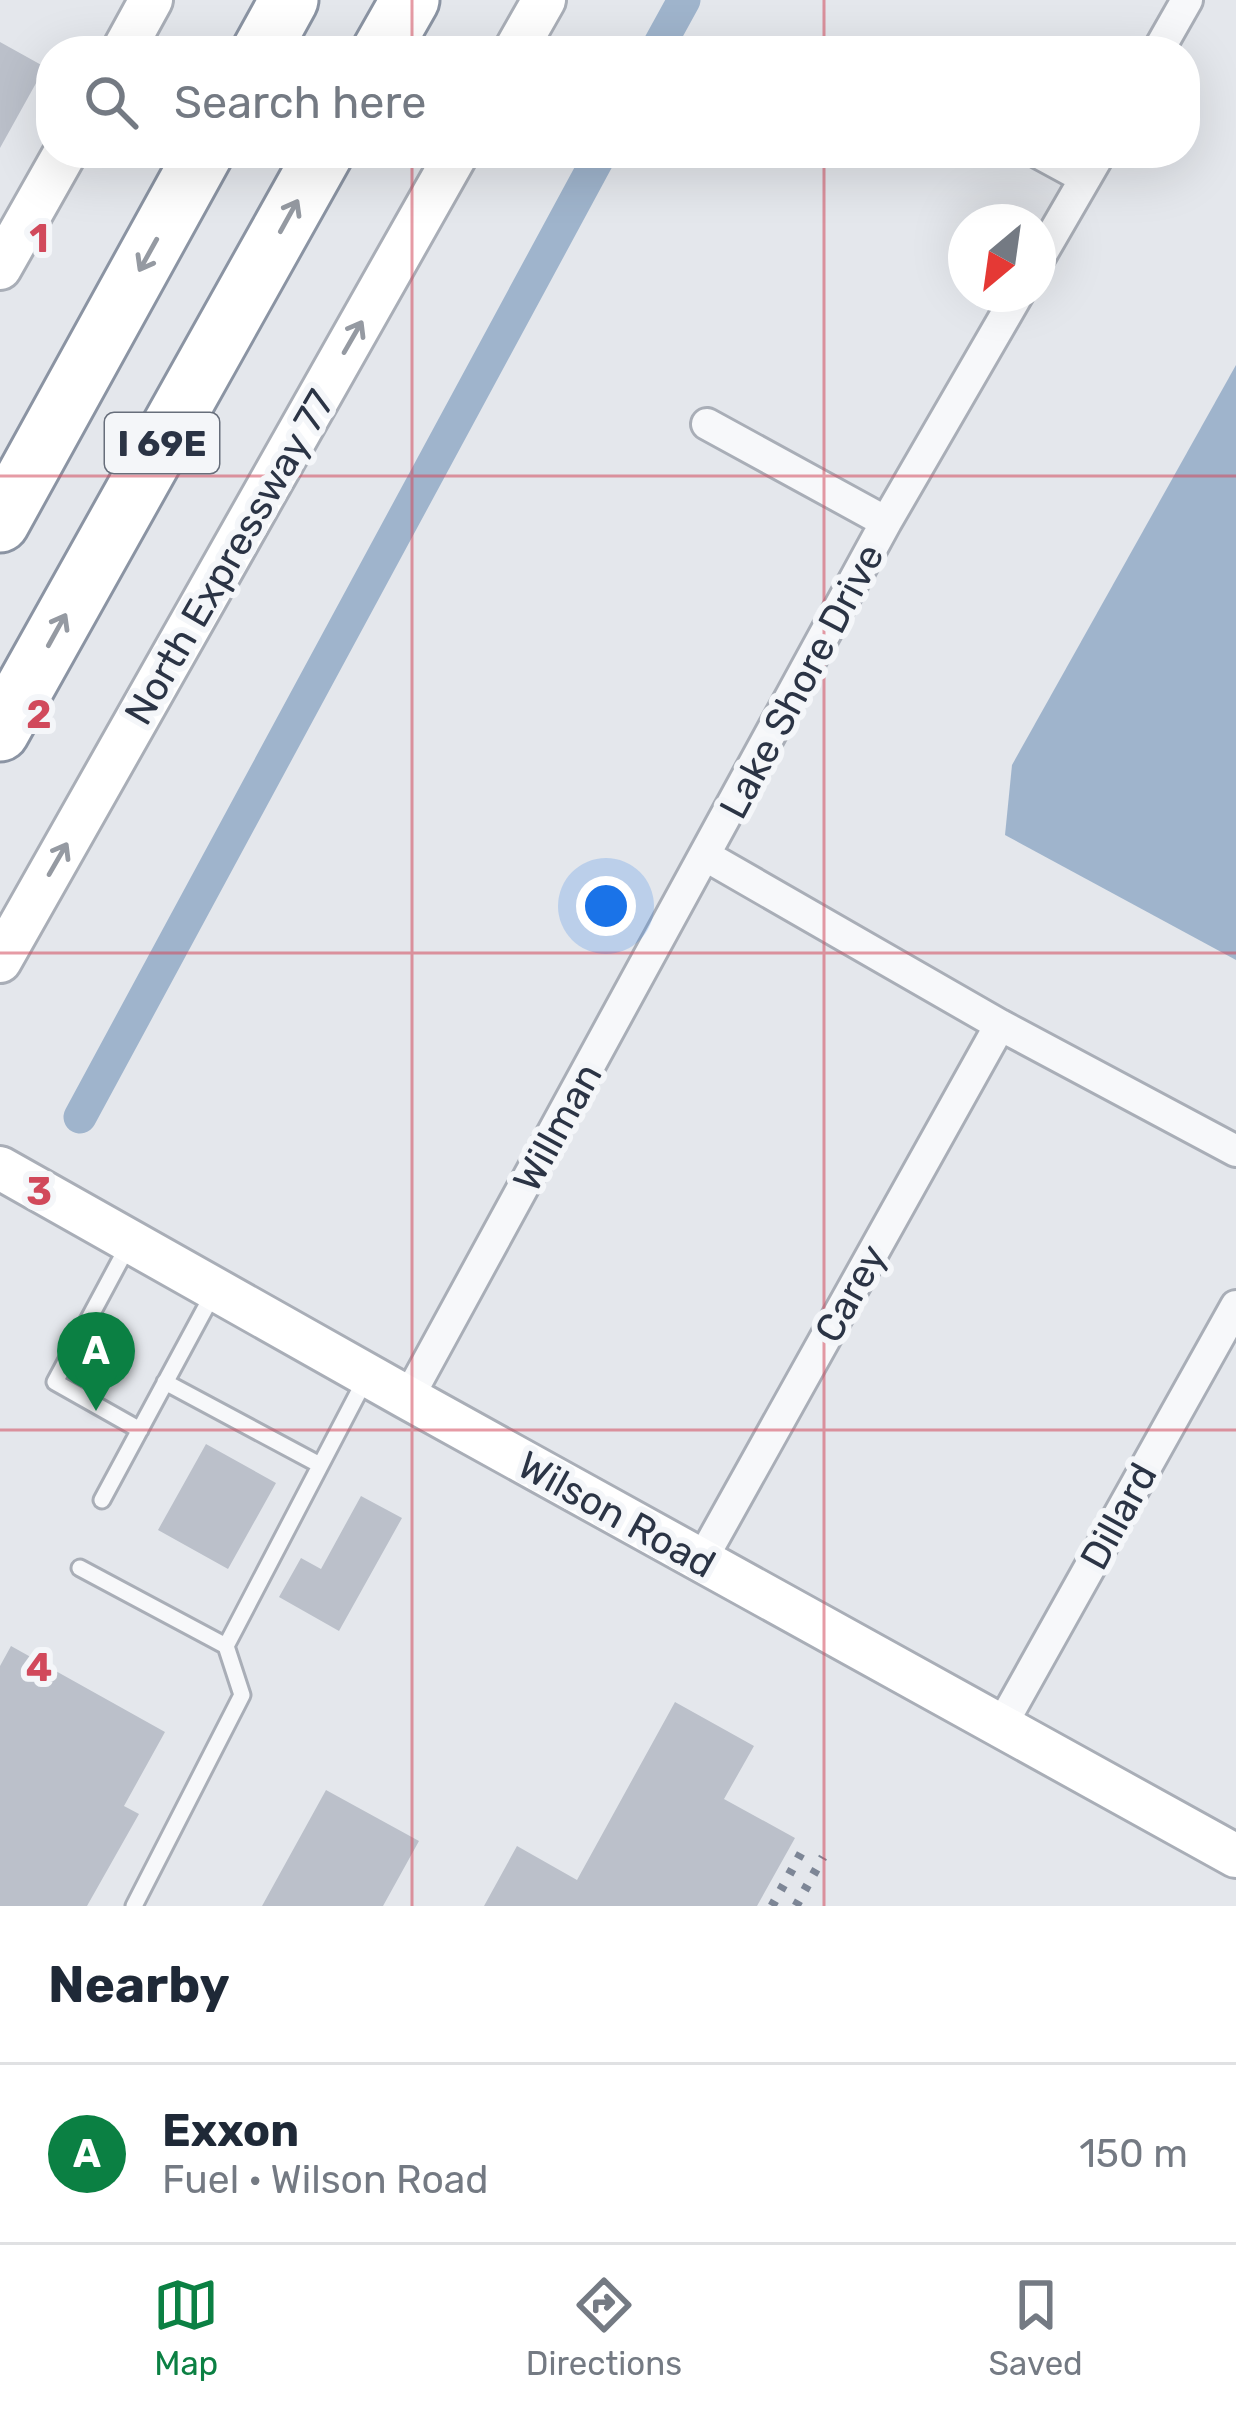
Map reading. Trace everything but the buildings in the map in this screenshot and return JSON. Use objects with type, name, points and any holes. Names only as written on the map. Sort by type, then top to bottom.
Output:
[{"type":"highway","points":[[269,36],[289,0]]},
{"type":"highway","points":[[390,36],[410,0]]},
{"type":"highway","name":"I 69E","points":[[0,523],[196,168]]},
{"type":"highway","name":"I 69E","points":[[0,732],[316,168]]},
{"type":"main road","points":[[131,36],[152,0]]},
{"type":"main road","points":[[524,36],[544,0]]},
{"type":"main road","points":[[0,268],[57,168]]},
{"type":"main road","name":"North Expressway 77","points":[[0,961],[449,168]]},
{"type":"main road","name":"Wilson Road","points":[[0,1168],[1236,1856]]},
{"type":"street","points":[[1167,36],[1187,0]]},
{"type":"street","points":[[1056,228],[1090,168]]},
{"type":"street","name":"Lake Shore Drive","points":[[1008,312],[886,523],[706,856],[1000,1025],[1236,1151]]},
{"type":"street","points":[[707,424],[886,523]]},
{"type":"street","name":"Willman","points":[[408,1398],[706,856]]},
{"type":"street","name":"Carey","points":[[701,1561],[1000,1025]]},
{"type":"street","name":"Dillard","points":[[1001,1726],[1236,1306]]},
{"type":"lane","points":[[130,1242],[55,1382],[140,1430]]},
{"type":"lane","points":[[102,1500],[215,1289]]},
{"type":"lane","points":[[226,1646],[368,1375]]},
{"type":"lane","points":[[165,1382],[320,1466]]},
{"type":"lane","points":[[80,1568],[226,1646],[242,1695],[134,1906]]},
{"type":"water","points":[[1236,365],[1236,960],[1005,835],[1012,765]]},
{"type":"waterway","points":[[664,36],[684,0]]},
{"type":"waterway","points":[[80,1117],[593,168]]},
{"type":"railway","points":[[772,1906],[805,1846]]},
{"type":"railway","points":[[796,1906],[823,1857]]},
{"type":"place","name":"Exxon","points":[[96,1411]]}]
